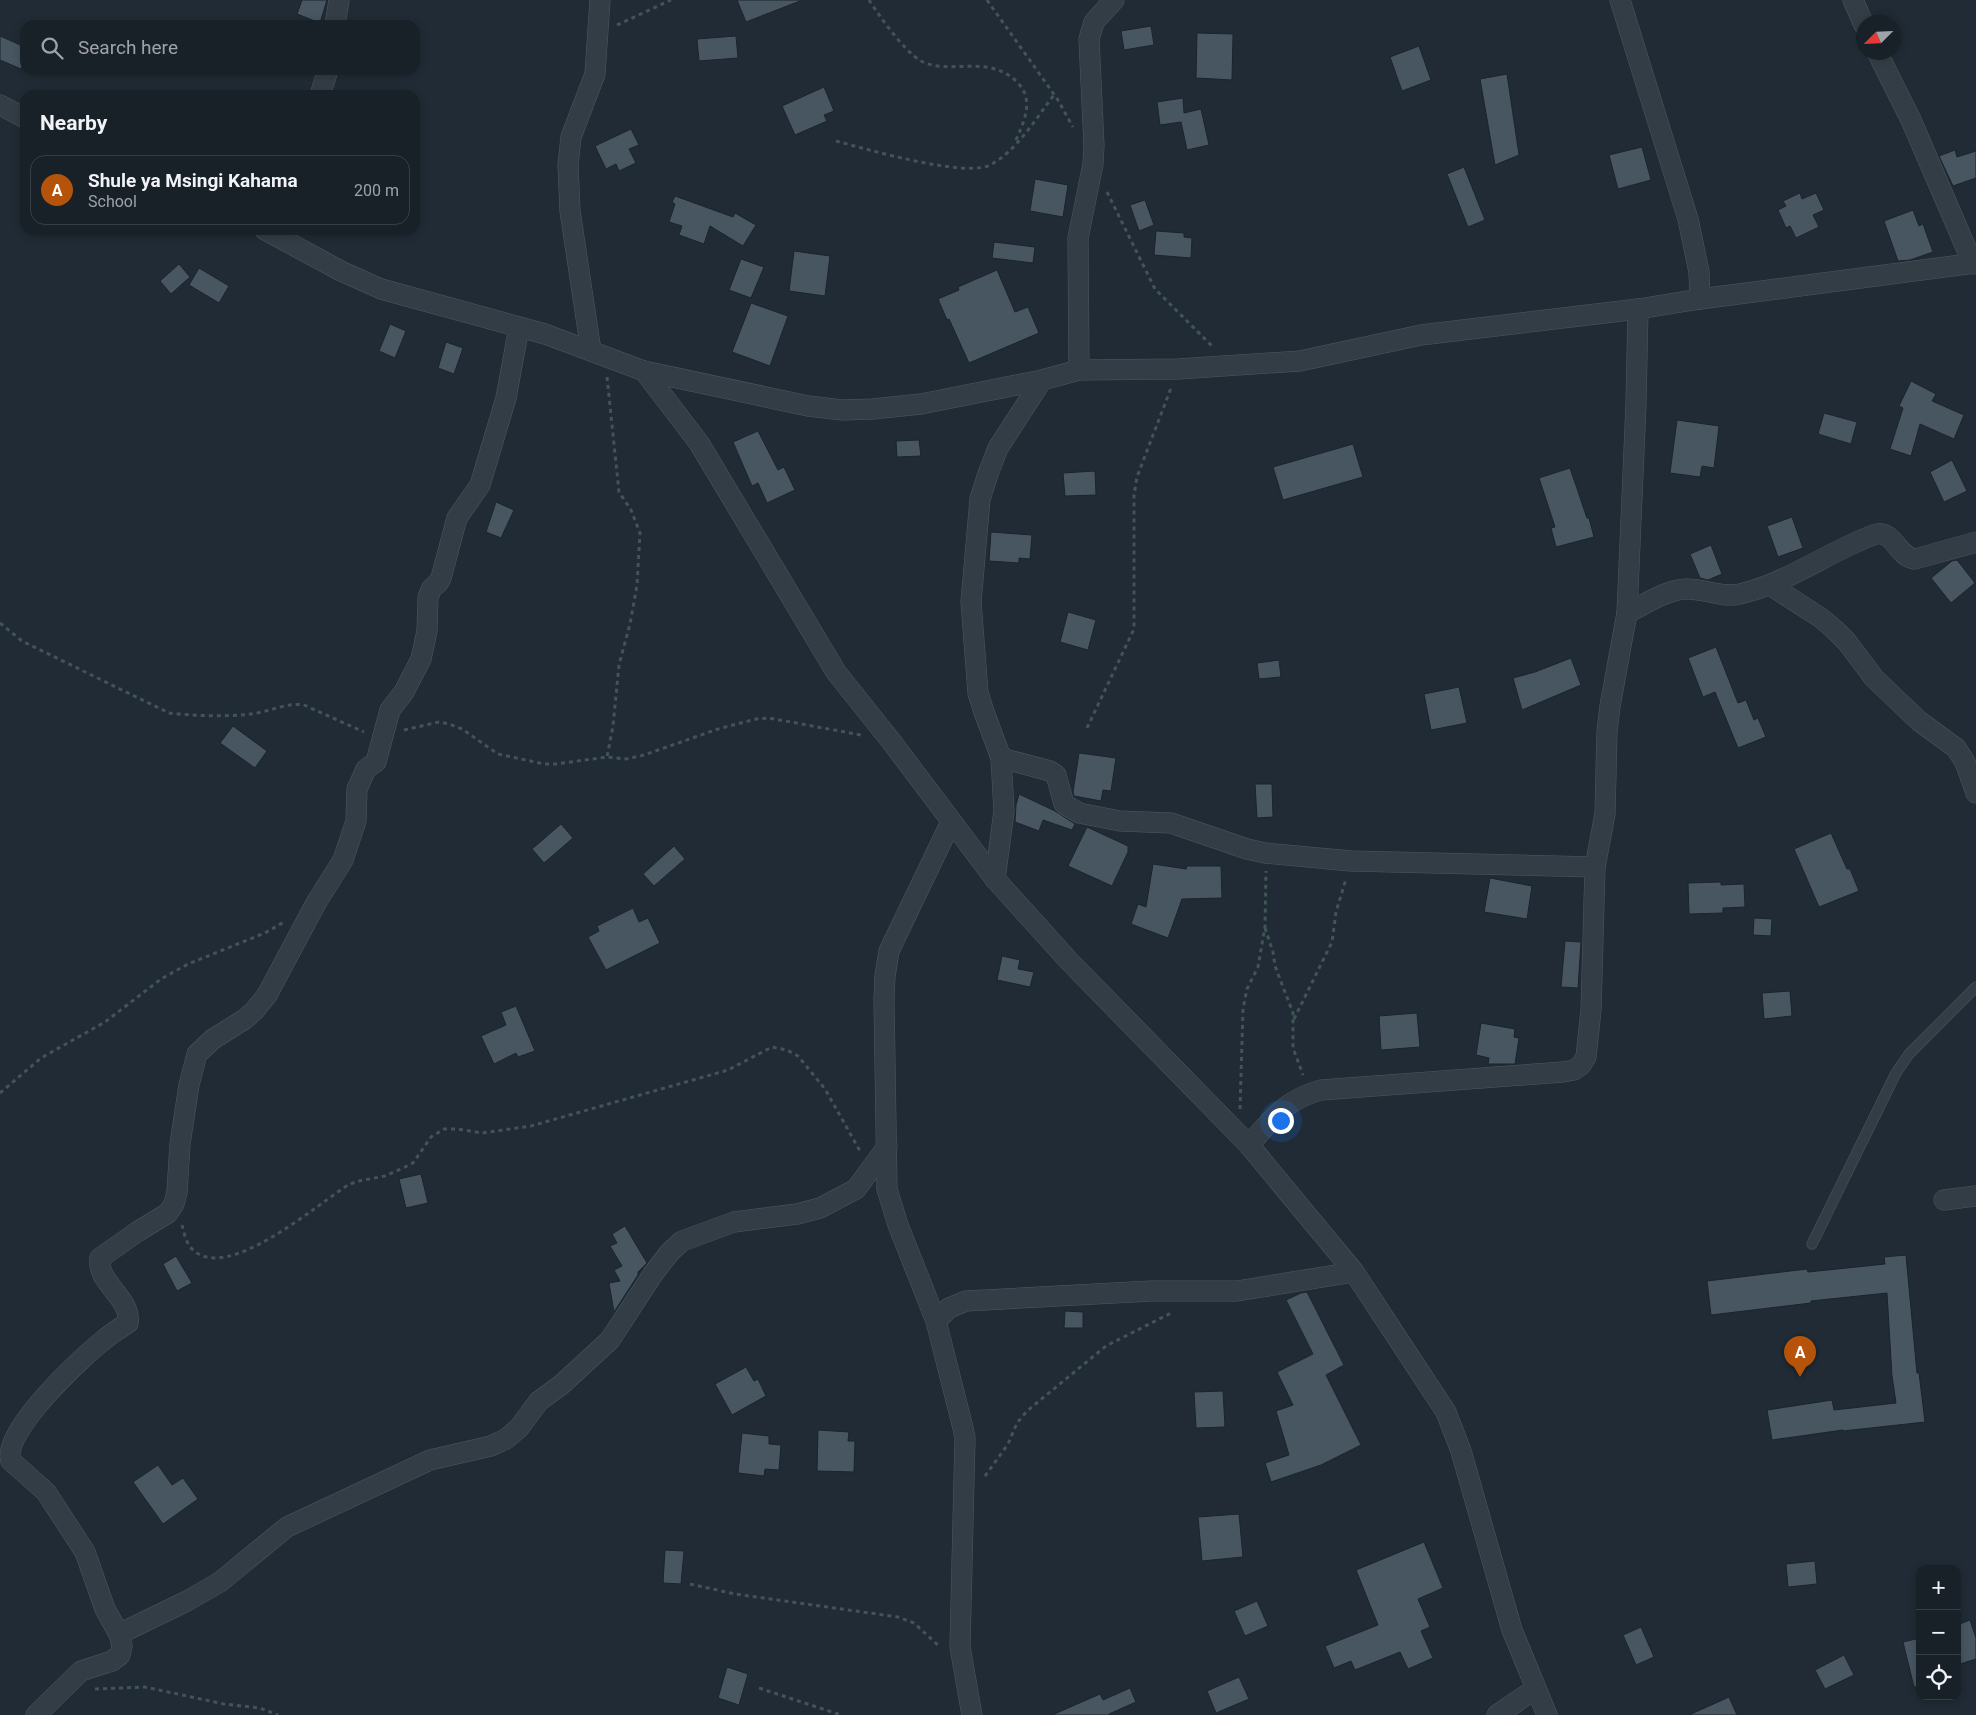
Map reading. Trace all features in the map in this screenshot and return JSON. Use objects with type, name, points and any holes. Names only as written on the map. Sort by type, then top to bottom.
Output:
[{"type":"street","points":[[336,20],[339,0]]},
{"type":"street","points":[[598,354],[570,211],[568,164],[571,137],[595,74],[600,0]]},
{"type":"street","points":[[1078,370],[1078,238],[1093,164],[1094,146],[1089,39],[1094,22],[1095,0]]},
{"type":"street","points":[[1094,22],[1114,0]]},
{"type":"street","points":[[1620,0],[1688,219],[1699,272],[1700,299]]},
{"type":"street","points":[[1853,0],[1860,15]]},
{"type":"street","points":[[274,235],[341,271],[381,289],[519,327],[644,371],[808,406],[842,410],[921,404],[1042,380],[1078,370],[1178,368],[1300,361],[1422,335],[1638,309],[1700,299],[1974,264],[1915,129],[1881,60]]},
{"type":"street","points":[[322,90],[326,75]]},
{"type":"street","points":[[0,105],[20,115]]},
{"type":"street","points":[[1244,1140],[1293,1100],[1321,1090],[1562,1072],[1574,1070],[1581,1065],[1586,1057],[1591,1010],[1595,867],[1605,814],[1607,732],[1627,613],[1638,309]]},
{"type":"street","points":[[36,1715],[81,1671],[112,1661],[120,1655],[122,1646],[120,1634],[105,1609],[85,1552],[46,1492],[11,1461],[9,1455],[12,1442],[22,1424],[49,1391],[105,1339],[128,1324],[129,1317],[118,1295],[100,1271],[100,1258],[136,1232],[168,1213],[175,1197],[187,1095],[197,1054],[213,1039],[245,1019],[267,995],[316,903],[343,860],[356,821],[357,789],[366,769],[376,762],[390,710],[404,692],[421,659],[427,630],[428,597],[432,588],[438,584],[441,578],[457,518],[480,485],[506,398],[519,327]]},
{"type":"street","points":[[644,371],[699,444],[836,672],[891,741],[995,879],[1068,961],[1244,1140],[1354,1272],[1446,1412],[1461,1451],[1512,1630],[1546,1715]]},
{"type":"street","points":[[995,879],[1004,811],[1001,758],[984,712],[976,674],[971,602],[980,498],[998,448],[1042,380]]},
{"type":"street","points":[[1627,613],[1665,595],[1686,589],[1728,595],[1739,594],[1770,585],[1876,534],[1882,533],[1887,535],[1905,556],[1914,559],[1976,542]]},
{"type":"street","points":[[1770,585],[1821,618],[1834,629],[1847,642],[1874,678],[1919,721],[1956,748],[1965,762],[1976,793]]},
{"type":"street","points":[[1001,758],[1050,771],[1056,775],[1064,804],[1079,813],[1120,821],[1171,823],[1247,849],[1266,853],[1351,861],[1595,867]]},
{"type":"street","points":[[951,822],[889,951],[884,1000],[887,1147],[888,1189],[893,1208],[936,1321],[965,1438],[960,1647],[972,1715]]},
{"type":"street","points":[[120,1634],[187,1601],[220,1582],[287,1527],[430,1460],[491,1446],[506,1440],[519,1428],[539,1401],[561,1385],[610,1340],[653,1274],[670,1252],[682,1241],[734,1222],[797,1214],[820,1208],[856,1189],[887,1147]]},
{"type":"street","points":[[1944,1200],[1976,1196]]},
{"type":"street","points":[[936,1321],[949,1308],[966,1301],[1151,1291],[1237,1291],[1354,1272]]},
{"type":"street","points":[[1497,1715],[1535,1690]]},
{"type":"lane","points":[[1812,1244],[1896,1074],[1909,1054],[1976,987]]},
{"type":"path","points":[[598,34],[671,0]]},
{"type":"path","points":[[869,0],[880,18],[912,54],[923,62],[936,65],[997,69],[1014,79],[1022,87],[1026,96],[1027,108],[1025,119],[1014,144]]},
{"type":"path","points":[[836,141],[925,163],[977,168],[989,166],[1026,132],[1054,95]]},
{"type":"path","points":[[598,354],[619,492],[631,510],[640,534],[637,585],[630,624],[619,665],[613,726],[607,757]]},
{"type":"path","points":[[1087,728],[1134,629],[1134,495],[1137,477],[1178,368]]},
{"type":"path","points":[[0,623],[22,641],[169,713],[186,715],[247,715],[278,709],[294,703],[313,708],[362,732],[374,735],[439,722],[462,729],[498,754],[544,764],[607,757],[626,759],[644,755],[718,729],[756,719],[769,718],[891,741]]},
{"type":"path","points":[[1244,1140],[1243,1009],[1247,989],[1258,967],[1265,927],[1266,853]]},
{"type":"path","points":[[1294,1020],[1332,942],[1336,912],[1351,861]]},
{"type":"path","points":[[0,1093],[41,1058],[105,1022],[161,979],[188,964],[265,933],[316,903]]},
{"type":"path","points":[[1265,927],[1273,952],[1275,966],[1293,1013],[1293,1048],[1299,1068],[1307,1080],[1321,1090]]},
{"type":"path","points":[[175,1197],[184,1235],[192,1249],[201,1256],[209,1258],[230,1256],[253,1248],[276,1236],[350,1184],[385,1176],[413,1163],[431,1137],[444,1129],[482,1133],[531,1126],[728,1070],[772,1047],[787,1050],[798,1056],[825,1089],[871,1170]]},
{"type":"path","points":[[963,1506],[1005,1448],[1017,1423],[1027,1411],[1106,1346],[1172,1312],[1187,1302],[1196,1292]]},
{"type":"path","points":[[690,1584],[735,1594],[898,1617],[914,1623],[963,1668]]},
{"type":"path","points":[[60,1693],[94,1689],[145,1687],[224,1704],[260,1708],[278,1715]]},
{"type":"path","points":[[759,1688],[842,1715]]},
{"type":"building","points":[[302,0],[327,0],[321,20],[312,20],[297,14]]},
{"type":"building","points":[[737,0],[800,0],[800,1],[746,22]]},
{"type":"building","points":[[1151,26],[1154,45],[1124,50],[1121,31]]},
{"type":"building","points":[[1197,33],[1233,34],[1232,80],[1196,78]]},
{"type":"building","points":[[0,36],[20,45],[20,69],[0,60]]},
{"type":"building","points":[[736,36],[738,58],[699,61],[697,39]]},
{"type":"building","points":[[1419,46],[1431,80],[1402,91],[1390,57]]},
{"type":"building","points":[[1507,74],[1519,155],[1495,165],[1480,79]]},
{"type":"building","points":[[824,87],[834,111],[824,115],[827,121],[795,135],[782,106]]},
{"type":"building","points":[[1183,98],[1184,113],[1201,109],[1209,145],[1187,150],[1181,122],[1160,125],[1157,102]]},
{"type":"building","points":[[631,129],[639,145],[629,149],[636,163],[619,171],[616,164],[606,169],[595,146]]},
{"type":"building","points":[[1642,147],[1651,180],[1618,189],[1609,155]]},
{"type":"building","points":[[1955,150],[1957,157],[1976,151],[1976,178],[1953,186],[1939,156]]},
{"type":"building","points":[[1464,167],[1485,220],[1468,227],[1447,174]]},
{"type":"building","points":[[1035,179],[1068,185],[1063,217],[1030,211]]},
{"type":"building","points":[[1800,193],[1802,199],[1816,193],[1824,210],[1813,215],[1819,227],[1796,238],[1790,226],[1786,228],[1778,210],[1786,206],[1783,201]]},
{"type":"building","points":[[675,196],[733,217],[735,213],[756,225],[743,246],[710,226],[704,244],[679,235],[682,226],[669,222],[675,204],[672,202]]},
{"type":"building","points":[[1145,200],[1154,225],[1139,231],[1130,205]]},
{"type":"building","points":[[1913,210],[1919,226],[1923,224],[1933,252],[1910,260],[1898,261],[1884,221]]},
{"type":"building","points":[[1156,231],[1184,233],[1184,237],[1192,238],[1191,258],[1154,255]]},
{"type":"building","points":[[994,242],[1035,247],[1033,263],[992,258]]},
{"type":"building","points":[[794,251],[830,256],[825,296],[789,291]]},
{"type":"building","points":[[741,259],[764,267],[751,298],[729,290]]},
{"type":"building","points":[[179,264],[190,277],[171,294],[160,281]]},
{"type":"building","points":[[199,268],[229,286],[219,303],[189,285]]},
{"type":"building","points":[[997,270],[1015,312],[1028,307],[1039,333],[969,363],[938,299],[959,290],[958,287]]},
{"type":"building","points":[[751,303],[788,316],[770,366],[732,352]]},
{"type":"building","points":[[390,324],[406,331],[395,358],[379,351]]},
{"type":"building","points":[[446,342],[463,348],[454,374],[438,368]]},
{"type":"building","points":[[1911,381],[1936,394],[1932,401],[1964,415],[1954,439],[1920,424],[1911,456],[1890,449],[1903,408],[1899,406]]},
{"type":"building","points":[[1824,413],[1857,422],[1851,444],[1818,434]]},
{"type":"building","points":[[1677,420],[1719,426],[1714,468],[1702,466],[1700,477],[1670,473]]},
{"type":"building","points":[[758,431],[778,470],[784,467],[795,490],[767,503],[758,483],[752,486],[733,442]]},
{"type":"building","points":[[919,440],[921,456],[897,457],[896,441]]},
{"type":"building","points":[[1353,444],[1363,477],[1283,500],[1273,467]]},
{"type":"building","points":[[1952,460],[1967,491],[1944,502],[1930,472]]},
{"type":"building","points":[[1570,468],[1587,518],[1589,518],[1594,537],[1556,547],[1551,528],[1555,527],[1539,478]]},
{"type":"building","points":[[1095,471],[1096,495],[1065,496],[1063,473]]},
{"type":"building","points":[[496,502],[514,510],[501,538],[486,532]]},
{"type":"building","points":[[1792,517],[1803,548],[1778,557],[1767,526]]},
{"type":"building","points":[[991,532],[1032,535],[1030,559],[1019,558],[1019,563],[989,561]]},
{"type":"building","points":[[1711,545],[1722,574],[1708,580],[1700,578],[1690,554]]},
{"type":"building","points":[[1957,560],[1975,583],[1951,603],[1931,578],[1952,561]]},
{"type":"building","points":[[1068,612],[1096,620],[1088,650],[1060,642]]},
{"type":"building","points":[[1716,647],[1738,703],[1746,700],[1754,720],[1758,718],[1766,737],[1738,748],[1715,692],[1703,697],[1688,658]]},
{"type":"building","points":[[1571,658],[1581,685],[1522,710],[1513,678]]},
{"type":"building","points":[[1279,660],[1281,677],[1259,679],[1257,663]]},
{"type":"building","points":[[1459,687],[1467,723],[1431,730],[1424,694]]},
{"type":"building","points":[[233,726],[267,751],[255,768],[220,743]]},
{"type":"building","points":[[1079,753],[1116,758],[1111,791],[1103,790],[1101,801],[1074,796]]},
{"type":"building","points":[[1255,784],[1272,784],[1273,817],[1257,818]]},
{"type":"building","points":[[1019,794],[1055,811],[1075,824],[1072,830],[1043,820],[1039,831],[1015,822]]},
{"type":"building","points":[[561,824],[573,838],[544,863],[532,849]]},
{"type":"building","points":[[1087,827],[1128,846],[1128,852],[1112,886],[1068,866]]},
{"type":"building","points":[[1831,833],[1859,891],[1819,907],[1794,849]]},
{"type":"building","points":[[674,846],[685,859],[654,886],[643,874]]},
{"type":"building","points":[[1153,864],[1186,869],[1187,866],[1221,866],[1222,898],[1182,899],[1168,938],[1131,924],[1138,904],[1146,907]]},
{"type":"building","points":[[1490,878],[1532,886],[1527,919],[1484,912]]},
{"type":"building","points":[[1721,882],[1721,885],[1744,884],[1745,907],[1723,908],[1723,913],[1689,914],[1688,883]]},
{"type":"building","points":[[633,908],[639,922],[648,918],[660,943],[606,970],[588,937],[599,931],[597,926]]},
{"type":"building","points":[[1754,918],[1772,919],[1771,936],[1753,935]]},
{"type":"building","points":[[1565,941],[1581,942],[1578,988],[1561,987]]},
{"type":"building","points":[[1002,956],[1020,960],[1018,969],[1034,972],[1030,987],[997,980]]},
{"type":"building","points":[[1790,991],[1792,1016],[1764,1019],[1762,993]]},
{"type":"building","points":[[516,1006],[535,1051],[518,1057],[516,1053],[494,1064],[481,1036],[506,1025],[501,1012]]},
{"type":"building","points":[[1417,1013],[1420,1047],[1381,1050],[1379,1016]]},
{"type":"building","points":[[1481,1023],[1515,1029],[1514,1037],[1519,1038],[1515,1064],[1488,1064],[1489,1058],[1476,1055]]},
{"type":"building","points":[[421,1174],[428,1203],[406,1208],[399,1179]]},
{"type":"building","points":[[625,1226],[647,1263],[638,1272],[638,1275],[614,1312],[609,1283],[620,1281],[614,1270],[622,1266],[610,1246],[617,1243],[612,1234]]},
{"type":"building","points":[[1906,1255],[1917,1373],[1919,1373],[1925,1422],[1843,1430],[1772,1440],[1767,1410],[1832,1400],[1834,1410],[1896,1403],[1892,1376],[1887,1293],[1711,1315],[1707,1281],[1807,1269],[1808,1272],[1885,1264],[1884,1257]]},
{"type":"building","points":[[176,1256],[192,1283],[177,1291],[163,1264]]},
{"type":"building","points":[[1307,1292],[1344,1365],[1326,1375],[1361,1445],[1321,1465],[1271,1482],[1265,1463],[1289,1455],[1276,1411],[1293,1405],[1277,1372],[1313,1354],[1286,1300]]},
{"type":"building","points":[[1065,1311],[1083,1312],[1083,1328],[1064,1328]]},
{"type":"building","points":[[746,1367],[754,1381],[758,1379],[766,1396],[732,1415],[715,1384]]},
{"type":"building","points":[[1223,1391],[1225,1427],[1196,1428],[1194,1392]]},
{"type":"building","points":[[818,1430],[849,1432],[848,1441],[855,1441],[854,1472],[817,1471]]},
{"type":"building","points":[[742,1433],[769,1436],[769,1444],[781,1445],[779,1470],[765,1469],[764,1476],[738,1473]]},
{"type":"building","points":[[158,1465],[172,1485],[183,1478],[198,1499],[163,1524],[133,1482]]},
{"type":"building","points":[[1239,1514],[1243,1557],[1202,1561],[1198,1517]]},
{"type":"building","points":[[1424,1542],[1443,1588],[1418,1599],[1430,1627],[1421,1631],[1433,1658],[1408,1669],[1400,1652],[1355,1670],[1351,1661],[1334,1668],[1325,1646],[1378,1625],[1356,1570]]},
{"type":"building","points":[[665,1550],[684,1551],[681,1584],[663,1583]]},
{"type":"building","points":[[1815,1561],[1817,1584],[1788,1587],[1786,1564]]},
{"type":"building","points":[[1257,1601],[1268,1626],[1245,1636],[1234,1611]]},
{"type":"building","points":[[1970,1620],[1976,1638],[1976,1659],[1961,1664],[1961,1655],[1961,1623]]},
{"type":"building","points":[[1641,1627],[1654,1657],[1636,1665],[1623,1635]]},
{"type":"building","points":[[1916,1639],[1916,1687],[1914,1687],[1903,1642]]},
{"type":"building","points":[[1844,1655],[1854,1675],[1825,1689],[1815,1670]]},
{"type":"building","points":[[727,1667],[748,1674],[739,1705],[718,1698]]},
{"type":"building","points":[[1239,1677],[1249,1699],[1216,1713],[1207,1691]]},
{"type":"building","points":[[1130,1688],[1136,1702],[1109,1715],[1052,1715],[1100,1694],[1103,1700]]},
{"type":"building","points":[[1729,1697],[1737,1715],[1689,1715]]},
{"type":"place","name":"Shule ya Msingi Kahama","points":[[1800,1377]]}]
